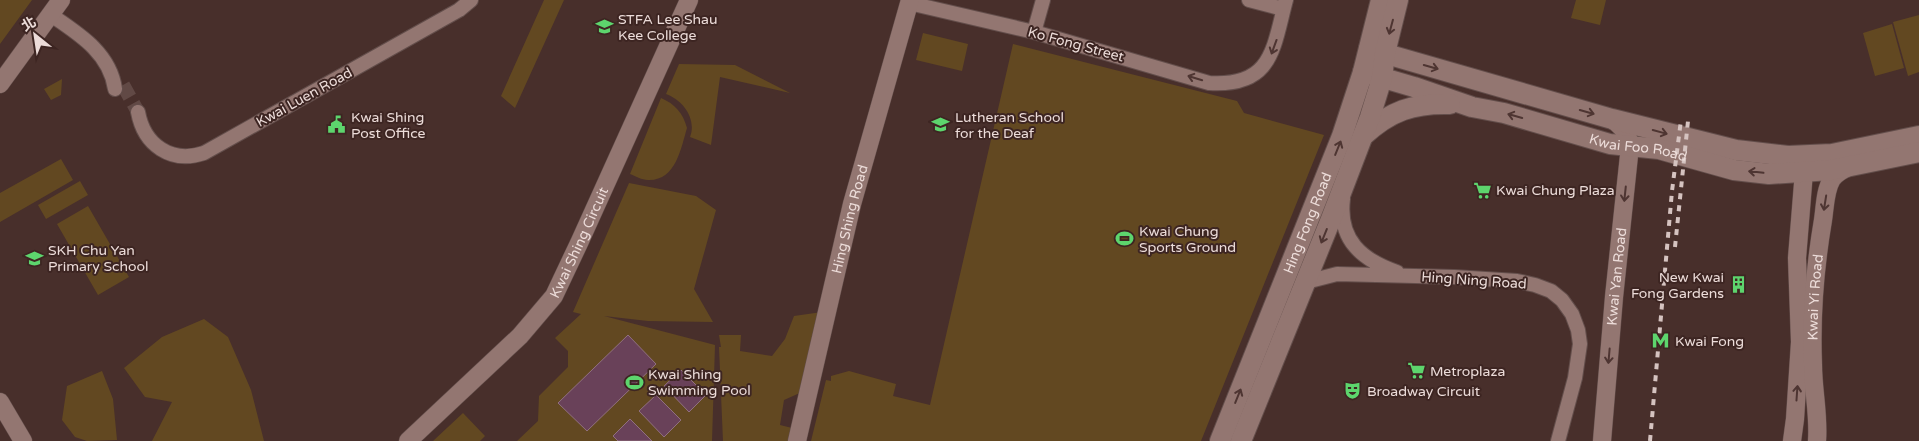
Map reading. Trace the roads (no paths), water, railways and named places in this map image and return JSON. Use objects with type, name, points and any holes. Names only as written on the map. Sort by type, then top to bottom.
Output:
[{"type":"main road","name":"Hing Fong Road","points":[[1241,441],[1306,282],[1362,137],[1377,52],[1381,0]]},
{"type":"main road","name":"Hing Fong Road","points":[[1377,52],[1398,0]]},
{"type":"main road","name":"Kwai Foo Road","points":[[1377,52],[1612,119],[1736,150],[1770,154],[1831,170],[1919,152]]},
{"type":"main road","name":"Hing Fong Road","points":[[1220,441],[1342,136],[1372,75]]},
{"type":"main road","name":"Kwai Foo Road","points":[[1372,75],[1472,107],[1504,113],[1610,144],[1659,150],[1734,170],[1769,174],[1832,154],[1919,136]]},
{"type":"main road","points":[[1362,137],[1383,119],[1407,108],[1429,104],[1455,104],[1472,107]]},
{"type":"street","points":[[0,84],[62,0]]},
{"type":"street","name":"Kwai Luen Road","points":[[136,118],[147,136],[161,150],[170,154],[192,157],[204,153],[459,10],[471,0]]},
{"type":"street","name":"Kwai Shing Circuit","points":[[408,441],[520,336],[554,296],[689,0]]},
{"type":"street","points":[[1034,32],[1043,0]]},
{"type":"street","points":[[1249,0],[1284,5]]},
{"type":"street","name":"Ko Fong Street","points":[[909,1],[1034,32],[1209,83],[1227,84],[1242,80],[1256,72],[1270,58],[1277,39],[1284,5]]},
{"type":"street","name":"Hing Shing Road","points":[[797,441],[852,204],[909,1]]},
{"type":"street","points":[[51,15],[90,44],[99,54],[117,84]]},
{"type":"street","points":[[1612,119],[1623,128],[1629,137],[1630,146]]},
{"type":"street","name":"Kwai Yan Road","points":[[1602,441],[1614,296],[1630,146]]},
{"type":"street","name":"Kwai Yi Road","points":[[1792,441],[1800,351],[1797,258],[1805,164]]},
{"type":"street","name":"Kwai Yi Road","points":[[1817,441],[1818,428],[1812,364],[1813,313],[1821,229],[1827,194],[1832,179],[1840,171],[1851,166]]},
{"type":"street","name":"Hing Ning Road","points":[[1348,174],[1342,206],[1346,231],[1352,243],[1361,254],[1373,263],[1413,277]]},
{"type":"street","name":"Hing Ning Road","points":[[1306,282],[1337,274],[1517,281],[1535,284],[1552,291],[1562,300],[1572,314],[1578,330],[1580,344],[1575,378],[1558,441]]},
{"type":"street","points":[[0,402],[23,441]]},
{"type":"tunnel","points":[[123,85],[138,112]]},
{"type":"railway","points":[[1650,441],[1672,191],[1681,120]]},
{"type":"railway","points":[[1675,247],[1688,121]]},
{"type":"place","name":"STFA Lee Shau Kee College","points":[[604,27]]},
{"type":"place","name":"Kwai Shing Post Office","points":[[337,125]]},
{"type":"place","name":"Lutheran School for the Deaf","points":[[941,125]]},
{"type":"place","name":"Kwai Chung Plaza","points":[[1482,190]]},
{"type":"place","name":"Kwai Chung Sports Ground","points":[[1125,239]]},
{"type":"place","name":"SKH Chu Yan Primary School","points":[[34,258]]},
{"type":"place","name":"New Kwai Fong Gardens","points":[[1738,285]]},
{"type":"place","name":"Kwai Fong","points":[[1661,341]]},
{"type":"place","name":"Metroplaza","points":[[1416,371]]},
{"type":"place","name":"Kwai Shing Swimming Pool","points":[[634,382]]},
{"type":"place","name":"Broadway Circuit","points":[[1353,391]]}]
